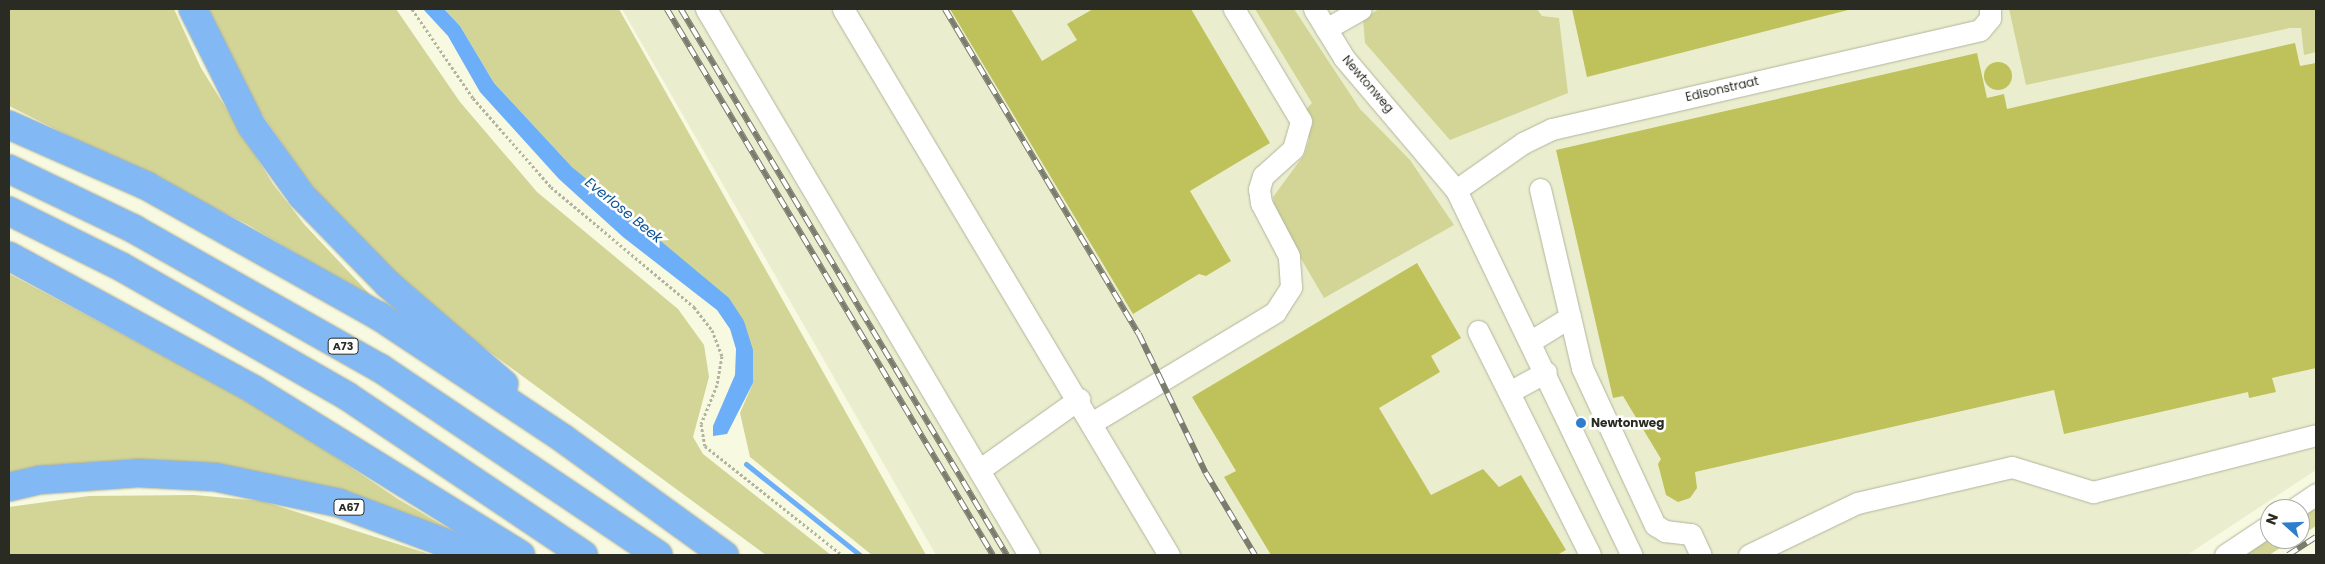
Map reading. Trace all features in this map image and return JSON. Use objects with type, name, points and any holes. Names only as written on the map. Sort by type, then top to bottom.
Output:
[{"type":"highway","points":[[192,9],[251,125],[302,196],[388,284],[564,439]]},
{"type":"highway","points":[[9,125],[146,186],[379,316],[564,439],[724,555]]},
{"type":"highway","name":"A73","points":[[9,169],[151,238],[380,368],[658,555]]},
{"type":"highway","points":[[9,211],[144,280],[347,396],[584,555]]},
{"type":"highway","points":[[9,256],[253,389],[521,555]]},
{"type":"highway","name":"A67","points":[[9,487],[39,480],[138,473],[215,477],[339,503],[477,555]]},
{"type":"street","points":[[706,9],[1029,555]]},
{"type":"street","points":[[843,9],[1093,422],[1169,555]]},
{"type":"street","points":[[1093,422],[1275,312],[1291,288],[1289,256],[1261,203],[1259,189],[1263,176],[1293,149],[1301,121],[1234,9]]},
{"type":"street","name":"Newtonweg","points":[[1314,9],[1344,58],[1456,190],[1546,372],[1632,555]]},
{"type":"street","points":[[1326,29],[1361,9]]},
{"type":"street","name":"Edisonstraat","points":[[1456,190],[1523,143],[1552,129],[1980,30],[1990,18],[1990,9]]},
{"type":"street","points":[[1540,189],[1582,368],[1655,525],[1665,531],[1690,534],[1701,555]]},
{"type":"street","points":[[1531,341],[1570,318]]},
{"type":"street","points":[[1478,331],[1590,555]]},
{"type":"street","points":[[1509,392],[1546,372]]},
{"type":"street","points":[[979,470],[1079,399]]},
{"type":"street","points":[[1749,555],[1857,503],[2012,467],[2093,492],[2316,435]]},
{"type":"street","points":[[2224,555],[2260,532]]},
{"type":"path","points":[[412,9],[473,98],[551,187],[694,306],[712,330],[722,356],[717,385],[702,424],[705,446],[842,555]]},
{"type":"shaded area","points":[[622,9],[2316,9],[2316,470],[2272,499],[2260,499],[2260,507],[2187,555],[936,555]]},
{"type":"green space","points":[[9,9],[174,9],[201,68],[273,184],[304,224],[376,301],[247,224],[9,106]]},
{"type":"green space","points":[[206,9],[396,9],[460,102],[537,192],[678,309],[704,345],[709,377],[693,437],[703,454],[831,555],[766,555],[435,312],[336,215],[306,178],[250,97]]},
{"type":"green space","points":[[444,9],[619,9],[926,555],[872,555],[750,457],[740,413],[753,383],[744,321],[572,167],[494,83],[460,26]]},
{"type":"green space","points":[[1255,9],[1294,9],[1360,109],[1410,160],[1454,225],[1324,298],[1276,216],[1273,197],[1304,155],[1309,140],[1305,110],[1312,103]]},
{"type":"green space","points":[[1379,9],[1537,9],[1542,16],[1559,18],[1568,93],[1450,140],[1365,43],[1363,19]]},
{"type":"green space","points":[[2009,9],[2316,9],[2316,52],[2304,55],[2301,28],[2290,28],[2026,85]]},
{"type":"green space","points":[[9,274],[265,410],[398,499],[468,540],[314,490],[9,478]]},
{"type":"green space","points":[[194,495],[262,501],[432,555],[9,555],[9,507],[89,496]]},
{"type":"green space","points":[[2316,502],[2316,526],[2310,530],[2310,506]]},
{"type":"green space","points":[[2260,539],[2260,549],[2279,549],[2269,555],[2236,555]]},
{"type":"water","points":[[423,9],[444,9],[460,26],[494,83],[572,167],[729,298],[744,321],[753,350],[753,383],[727,434],[713,436],[713,426],[735,375],[736,349],[730,329],[717,310],[623,237],[559,179],[480,92],[448,36]]},
{"type":"building","points":[[950,9],[1011,9],[1042,61],[1077,40],[1067,24],[1093,9],[1191,9],[1270,143],[1190,191],[1231,261],[1206,276],[1199,274],[1133,314]]},
{"type":"building","points":[[1572,9],[1852,9],[1587,77]]},
{"type":"building","points":[[2295,43],[2300,66],[2316,63],[2316,368],[2272,378],[2276,392],[2249,398],[2248,392],[2064,434],[2054,390],[1695,472],[1697,488],[1690,498],[1678,502],[1666,495],[1658,464],[1661,459],[1623,396],[1613,398],[1556,150],[1977,53],[1987,98],[2004,94],[2007,109]]},
{"type":"building","points":[[1998,62],[2008,66],[2012,76],[2008,86],[1998,90],[1988,86],[1984,76],[1988,66]]},
{"type":"building","points":[[1417,263],[1461,338],[1431,356],[1440,372],[1379,408],[1431,495],[1483,469],[1499,487],[1521,475],[1566,550],[1557,555],[1271,555],[1224,477],[1236,471],[1192,397]]},
{"type":"waterway","points":[[746,464],[860,555]]},
{"type":"railway","points":[[667,9],[993,555]]},
{"type":"railway","points":[[681,9],[1007,555]]},
{"type":"railway","points":[[945,9],[1139,334],[1206,473],[1255,555]]},
{"type":"railway","points":[[2288,555],[2316,537]]},
{"type":"place","name":"Newtonweg","points":[[1581,423]]},
{"type":"water label","name":"Everlose Beek","points":[[624,210]]}]
